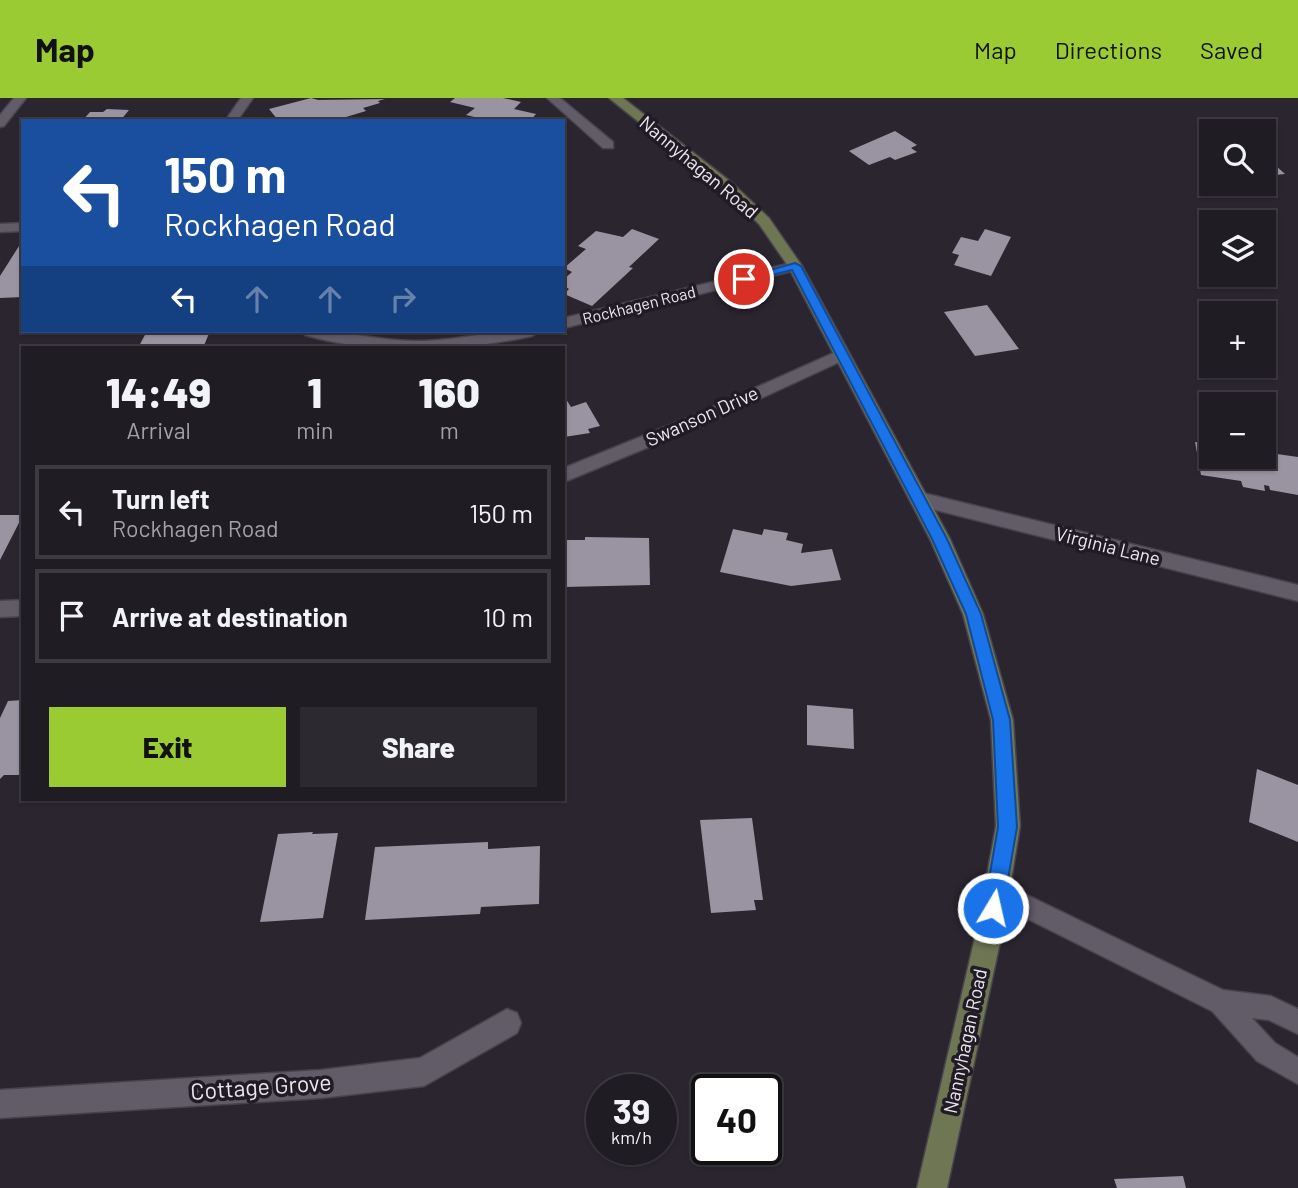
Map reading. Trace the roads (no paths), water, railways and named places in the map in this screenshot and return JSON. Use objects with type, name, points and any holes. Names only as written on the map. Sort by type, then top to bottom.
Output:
[{"type":"street","points":[[0,123],[20,98]]},
{"type":"street","points":[[232,119],[247,98]]},
{"type":"street","points":[[553,98],[608,145]]},
{"type":"street","name":"Nannyhagan Road","points":[[615,98],[726,185],[764,221],[795,266],[919,499],[973,614],[1002,720],[1007,827],[983,963],[932,1188]]},
{"type":"street","points":[[0,228],[21,227]]},
{"type":"street","name":"Rockhagen Road","points":[[565,323],[795,266]]},
{"type":"street","points":[[317,333],[342,341],[414,346]]},
{"type":"street","points":[[443,346],[521,333]]},
{"type":"street","name":"Swanson Drive","points":[[565,475],[703,418],[840,355]]},
{"type":"street","name":"Virginia Lane","points":[[919,499],[1298,593]]},
{"type":"street","points":[[0,608],[21,608]]},
{"type":"street","name":"Cottage Grove","points":[[0,1104],[321,1084],[424,1072],[508,1023]]},
{"type":"lane","points":[[996,891],[1221,1002],[1271,1008],[1298,1021]]},
{"type":"lane","points":[[1221,1002],[1266,1052],[1298,1071]]}]
